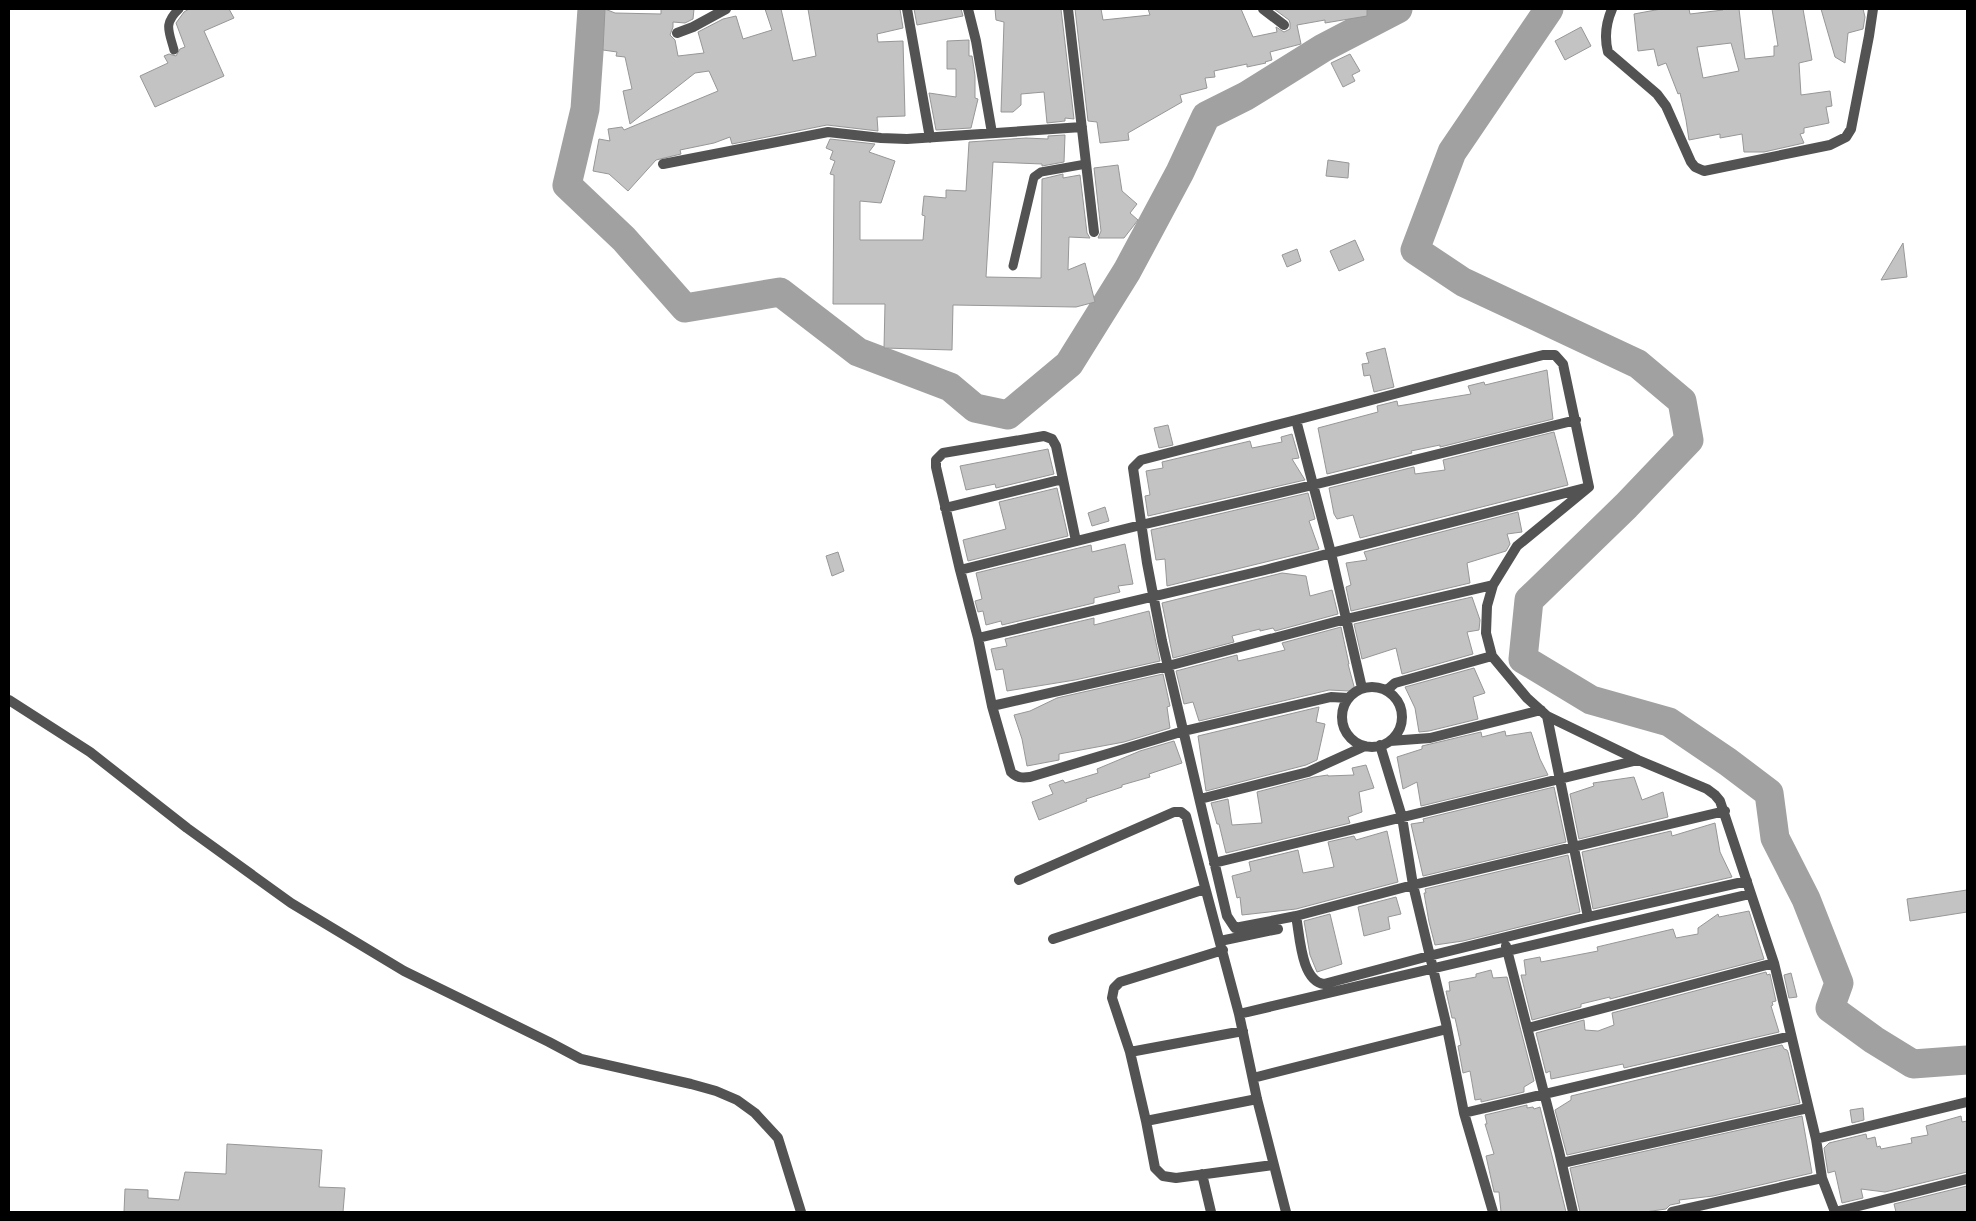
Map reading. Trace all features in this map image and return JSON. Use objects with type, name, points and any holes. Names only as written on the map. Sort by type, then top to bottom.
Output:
[{"type":"street","points":[[677,33],[693,27],[726,9]]},
{"type":"street","points":[[907,9],[930,138]]},
{"type":"street","points":[[968,9],[976,41],[992,133]]},
{"type":"street","points":[[1068,9],[1094,232]]},
{"type":"street","points":[[1263,9],[1284,25]]},
{"type":"street","points":[[1612,9],[1606,32],[1605,43],[1608,52],[1657,94],[1666,106],[1691,162],[1695,167],[1704,171],[1830,145],[1846,137],[1851,129],[1873,9]]},
{"type":"street","points":[[663,164],[828,132],[881,138],[930,138],[1082,127]]},
{"type":"street","points":[[1589,487],[1563,364],[1555,355],[1548,354],[1137,462],[1133,473],[1152,596],[1227,916],[1235,928],[1296,916],[1413,885],[1725,811]]},
{"type":"street","points":[[1296,420],[1362,688]]},
{"type":"street","points":[[960,570],[1141,524],[1313,485],[1576,420]]},
{"type":"street","points":[[1076,541],[1056,446],[1052,439],[1044,436],[943,453],[936,460],[945,508],[978,638],[992,706],[1011,772],[1022,778],[1184,731],[1331,697],[1348,698]]},
{"type":"street","points":[[945,508],[1063,479]]},
{"type":"street","points":[[978,638],[1330,553],[1589,487]]},
{"type":"street","points":[[1589,487],[1517,546],[1493,585],[1486,606],[1486,633],[1492,656],[1527,698],[1544,713],[1638,760],[1707,789],[1715,795],[1725,811],[1732,840],[1774,963],[1816,1139],[1822,1178],[1835,1212],[1967,1179]]},
{"type":"street","points":[[992,706],[1168,666],[1346,619],[1493,585]]},
{"type":"street","points":[[1387,690],[1395,682],[1492,656]]},
{"type":"street","points":[[1365,746],[1350,738],[1345,730],[1342,714],[1348,698],[1362,688],[1370,686],[1387,690],[1399,703],[1402,711],[1400,728],[1385,743]]},
{"type":"street","points":[[9,700],[90,752],[187,828],[290,903],[404,972],[581,1059],[691,1084],[716,1091],[737,1100],[756,1113],[778,1138],[801,1212]]},
{"type":"street","points":[[1200,799],[1308,772],[1365,746],[1430,738],[1544,713]]},
{"type":"street","points":[[1544,713],[1561,779],[1572,847],[1588,916]]},
{"type":"street","points":[[1385,743],[1402,817],[1413,885],[1447,1029],[1464,1113],[1493,1212]]},
{"type":"street","points":[[1214,863],[1638,760]]},
{"type":"street","points":[[1020,880],[1174,812],[1181,812],[1186,816],[1239,1014],[1273,1165],[1286,1212]]},
{"type":"street","points":[[1296,916],[1306,969],[1313,980],[1324,984],[1588,916],[1747,881]]},
{"type":"street","points":[[1053,939],[1205,889]]},
{"type":"street","points":[[1239,1014],[1750,894]]},
{"type":"street","points":[[1273,1165],[1176,1178],[1163,1176],[1155,1168],[1130,1052],[1112,998],[1114,988],[1120,982],[1221,945],[1278,929]]},
{"type":"street","points":[[1504,938],[1562,1163],[1572,1212]]},
{"type":"street","points":[[1528,1028],[1774,963]]},
{"type":"street","points":[[1253,1078],[1447,1029]]},
{"type":"street","points":[[1130,1052],[1243,1031]]},
{"type":"street","points":[[1464,1113],[1791,1036]]},
{"type":"street","points":[[1146,1121],[1258,1098]]},
{"type":"street","points":[[1816,1139],[1967,1102]]},
{"type":"street","points":[[1562,1163],[1808,1108]]},
{"type":"street","points":[[1202,1174],[1211,1212]]},
{"type":"street","points":[[1672,1212],[1822,1178]]},
{"type":"lane","points":[[174,50],[168,22],[170,16],[179,9]]},
{"type":"lane","points":[[1013,266],[1034,177],[1040,172],[1086,164]]},
{"type":"building","points":[[189,9],[229,9],[234,18],[204,31],[224,76],[155,107],[140,76],[168,63],[164,56],[169,54],[176,56],[180,49],[185,47],[176,23],[184,12]]},
{"type":"building","points":[[605,9],[615,13],[661,14],[661,9],[694,9],[693,19],[685,23],[673,22],[670,35],[675,40],[678,56],[704,53],[698,32],[723,19],[736,16],[743,39],[772,30],[765,9],[781,9],[793,61],[816,56],[808,9],[900,9],[903,28],[877,34],[878,42],[903,41],[905,116],[877,117],[878,131],[827,125],[732,144],[730,137],[714,143],[680,150],[681,154],[656,160],[628,191],[609,174],[593,171],[599,139],[610,141],[608,129],[622,127],[624,130],[718,91],[709,71],[695,73],[630,124],[623,91],[632,89],[625,57],[616,56],[617,52],[603,50]]},
{"type":"building","points":[[914,9],[961,9],[963,16],[917,25]]},
{"type":"building","points":[[995,9],[1061,9],[1074,119],[1065,118],[1065,121],[1047,123],[1044,92],[1021,94],[1021,105],[1013,112],[1001,112],[1004,22],[996,20]]},
{"type":"building","points":[[1075,9],[1101,9],[1103,20],[1150,15],[1148,9],[1241,9],[1253,37],[1277,32],[1276,27],[1284,32],[1290,29],[1289,20],[1274,9],[1367,9],[1367,16],[1325,23],[1325,20],[1297,25],[1301,44],[1270,52],[1272,60],[1266,63],[1247,67],[1247,64],[1214,71],[1215,77],[1205,78],[1207,88],[1180,95],[1182,102],[1128,133],[1129,140],[1100,143],[1097,122],[1088,121]]},
{"type":"building","points":[[1661,9],[1689,9],[1690,14],[1722,9],[1739,9],[1745,59],[1774,56],[1774,46],[1778,46],[1772,9],[1803,9],[1812,60],[1799,63],[1801,95],[1830,91],[1832,106],[1826,107],[1829,123],[1804,128],[1804,133],[1800,134],[1804,143],[1764,152],[1744,152],[1742,134],[1720,138],[1720,134],[1689,140],[1680,93],[1678,94],[1666,63],[1658,66],[1654,49],[1638,51],[1634,14]],"holes":[[[1731,43],[1739,71],[1703,78],[1697,47]]]},
{"type":"building","points":[[1821,9],[1863,9],[1865,17],[1863,29],[1848,33],[1845,63],[1835,57]]},
{"type":"building","points":[[1581,27],[1591,46],[1565,60],[1555,41]]},
{"type":"building","points":[[969,40],[969,56],[972,56],[975,76],[975,98],[978,99],[971,128],[936,130],[929,93],[956,97],[956,69],[947,69],[947,41]]},
{"type":"building","points":[[1350,54],[1360,71],[1352,75],[1355,81],[1343,87],[1331,63]]},
{"type":"building","points":[[1065,135],[1064,162],[1042,166],[1042,164],[993,162],[986,277],[1041,278],[1042,179],[1063,174],[1063,178],[1080,175],[1087,233],[1090,238],[1069,237],[1068,270],[1085,263],[1095,302],[1076,307],[953,305],[952,350],[884,348],[885,304],[833,304],[834,175],[830,174],[835,161],[830,159],[833,151],[826,148],[830,139],[875,144],[869,152],[895,161],[881,203],[860,201],[860,240],[923,240],[925,216],[922,215],[924,196],[946,198],[946,190],[966,191],[969,142],[1026,138],[1048,139],[1048,136]]},
{"type":"building","points":[[1328,160],[1349,163],[1348,178],[1326,176]]},
{"type":"building","points":[[1118,165],[1122,191],[1137,204],[1130,213],[1138,220],[1124,238],[1098,238],[1101,231],[1094,168]]},
{"type":"building","points":[[1355,240],[1364,260],[1339,271],[1330,251]]},
{"type":"building","points":[[1903,243],[1907,277],[1881,280]]},
{"type":"building","points":[[1297,249],[1301,261],[1287,267],[1282,255]]},
{"type":"building","points":[[1385,348],[1394,387],[1374,392],[1370,375],[1364,376],[1362,364],[1369,363],[1366,353]]},
{"type":"building","points":[[1547,370],[1553,419],[1440,447],[1440,445],[1411,451],[1412,453],[1327,474],[1318,428],[1378,412],[1377,406],[1397,401],[1398,406],[1471,394],[1468,386],[1484,382],[1485,385]]},
{"type":"building","points":[[1168,425],[1173,445],[1159,448],[1154,428]]},
{"type":"building","points":[[1554,432],[1568,485],[1360,538],[1353,515],[1337,519],[1334,514],[1329,488],[1414,467],[1415,474],[1445,470],[1443,460]]},
{"type":"building","points":[[1292,434],[1299,458],[1292,459],[1305,480],[1148,516],[1145,496],[1150,495],[1146,471],[1163,468],[1162,462],[1250,441],[1252,448],[1282,442],[1281,437]]},
{"type":"building","points":[[1048,449],[1054,474],[996,488],[995,484],[966,490],[960,466]]},
{"type":"building","points":[[1057,488],[1068,536],[968,561],[963,540],[1006,529],[999,502]]},
{"type":"building","points":[[1308,493],[1315,519],[1309,521],[1319,549],[1167,586],[1165,559],[1156,560],[1151,530]]},
{"type":"building","points":[[1105,507],[1109,521],[1092,526],[1088,513]]},
{"type":"building","points":[[1518,512],[1522,532],[1507,534],[1510,544],[1506,551],[1467,563],[1470,583],[1351,611],[1346,587],[1351,585],[1346,563],[1367,560],[1364,552]]},
{"type":"building","points":[[1125,544],[1133,584],[1118,586],[1120,592],[1094,598],[1094,603],[1002,625],[1001,621],[986,625],[983,611],[978,612],[975,601],[982,599],[976,573],[1091,545],[1092,552]]},
{"type":"building","points":[[838,552],[844,571],[832,576],[826,556]]},
{"type":"building","points":[[1282,573],[1306,576],[1310,596],[1332,590],[1338,614],[1275,631],[1273,628],[1260,631],[1260,629],[1232,636],[1234,642],[1173,658],[1162,603]]},
{"type":"building","points":[[1472,597],[1480,620],[1479,630],[1467,632],[1473,654],[1402,674],[1396,648],[1362,659],[1354,624]]},
{"type":"building","points":[[1149,611],[1160,661],[1075,680],[1007,691],[1003,669],[996,670],[991,649],[1007,646],[1005,639],[1094,618],[1094,625]]},
{"type":"building","points":[[1341,627],[1355,690],[1329,690],[1199,721],[1193,702],[1184,704],[1176,671],[1237,655],[1238,661],[1285,650],[1282,643]]},
{"type":"building","points":[[1474,668],[1485,693],[1473,697],[1478,719],[1419,732],[1415,708],[1405,687]]},
{"type":"building","points":[[1163,674],[1170,706],[1167,707],[1170,728],[1124,742],[1059,754],[1059,760],[1027,766],[1022,739],[1014,715],[1030,711],[1057,698]]},
{"type":"building","points":[[1319,707],[1316,722],[1325,724],[1317,760],[1306,765],[1206,791],[1198,736]]},
{"type":"building","points":[[1505,731],[1506,736],[1531,732],[1540,759],[1548,775],[1421,806],[1417,782],[1403,789],[1397,757],[1422,749],[1422,746],[1481,732],[1482,737]]},
{"type":"building","points":[[1174,741],[1182,763],[1149,774],[1150,777],[1122,785],[1122,787],[1086,799],[1087,801],[1039,820],[1032,802],[1053,794],[1049,785],[1063,780],[1065,783],[1098,773],[1097,769],[1140,751]]},
{"type":"building","points":[[1366,765],[1374,788],[1359,792],[1362,812],[1348,817],[1350,823],[1226,853],[1219,824],[1217,824],[1211,803],[1228,799],[1232,825],[1262,823],[1257,792],[1314,777],[1354,775],[1352,768]]},
{"type":"building","points":[[1634,777],[1642,800],[1663,792],[1668,817],[1579,839],[1570,794],[1594,786],[1593,783]]},
{"type":"building","points":[[1554,787],[1566,842],[1423,876],[1411,824],[1424,822],[1423,819]]},
{"type":"building","points":[[1715,823],[1720,852],[1732,877],[1593,909],[1582,852],[1671,831],[1672,836]]},
{"type":"building","points":[[1387,831],[1398,882],[1296,909],[1242,915],[1240,897],[1237,898],[1232,876],[1251,871],[1249,862],[1298,850],[1303,873],[1334,867],[1328,842],[1354,836],[1356,840]]},
{"type":"building","points":[[1568,855],[1580,912],[1463,941],[1435,945],[1429,922],[1425,889]]},
{"type":"building","points":[[1967,890],[1967,912],[1910,921],[1907,899]]},
{"type":"building","points":[[1396,897],[1401,914],[1388,917],[1390,929],[1364,936],[1358,907]]},
{"type":"building","points":[[1749,911],[1764,959],[1610,999],[1610,997],[1581,1004],[1581,1007],[1532,1020],[1521,975],[1526,975],[1524,960],[1540,957],[1541,962],[1598,951],[1597,947],[1673,929],[1676,938],[1698,934],[1698,928],[1718,914],[1719,917]]},
{"type":"building","points":[[1330,914],[1342,964],[1317,972],[1310,955],[1304,921]]},
{"type":"building","points":[[1491,970],[1493,978],[1507,977],[1534,1081],[1524,1087],[1524,1092],[1481,1102],[1481,1099],[1475,1100],[1470,1071],[1463,1073],[1458,1046],[1461,1045],[1446,991],[1450,991],[1449,982],[1476,977],[1476,974]]},
{"type":"building","points":[[1766,972],[1767,975],[1770,974],[1776,1001],[1772,1002],[1773,1005],[1771,1006],[1779,1032],[1624,1068],[1623,1064],[1551,1079],[1550,1071],[1546,1073],[1536,1033],[1584,1020],[1585,1030],[1598,1031],[1614,1025],[1612,1013]]},
{"type":"building","points":[[1791,973],[1797,997],[1789,998],[1784,975]]},
{"type":"building","points":[[1782,1045],[1788,1052],[1800,1103],[1567,1155],[1555,1110],[1571,1100],[1571,1096]]},
{"type":"building","points":[[1527,1105],[1527,1108],[1533,1107],[1534,1109],[1540,1107],[1566,1212],[1501,1212],[1499,1192],[1494,1192],[1486,1156],[1494,1154],[1485,1124],[1487,1124],[1485,1115]]},
{"type":"building","points":[[1863,1108],[1864,1120],[1852,1123],[1850,1110]]},
{"type":"building","points":[[1802,1116],[1812,1173],[1713,1196],[1679,1200],[1680,1203],[1670,1205],[1666,1209],[1645,1212],[1580,1212],[1570,1168]]},
{"type":"building","points":[[1961,1116],[1962,1122],[1967,1121],[1967,1172],[1885,1192],[1861,1189],[1863,1198],[1842,1203],[1835,1171],[1828,1173],[1824,1148],[1829,1143],[1866,1134],[1867,1139],[1875,1137],[1877,1147],[1880,1146],[1881,1149],[1912,1143],[1911,1138],[1928,1135],[1926,1126]]},
{"type":"building","points":[[227,1144],[322,1150],[319,1187],[345,1188],[343,1212],[124,1212],[125,1189],[148,1190],[148,1198],[179,1200],[185,1172],[226,1174]]},
{"type":"building","points":[[1967,1186],[1967,1212],[1896,1212],[1894,1204]]},
{"type":"waterway","points":[[592,9],[585,109],[567,185],[624,239],[685,308],[780,292],[858,352],[950,387],[975,408],[1008,415],[1069,364],[1127,271],[1180,172],[1206,116],[1246,96],[1323,48],[1398,9]]},
{"type":"waterway","points":[[1549,9],[1452,152],[1415,250],[1463,282],[1638,364],[1682,401],[1689,440],[1626,506],[1529,600],[1523,659],[1591,700],[1669,722],[1728,762],[1769,793],[1775,838],[1806,899],[1839,983],[1830,1008],[1874,1040],[1913,1064],[1967,1060]]}]
